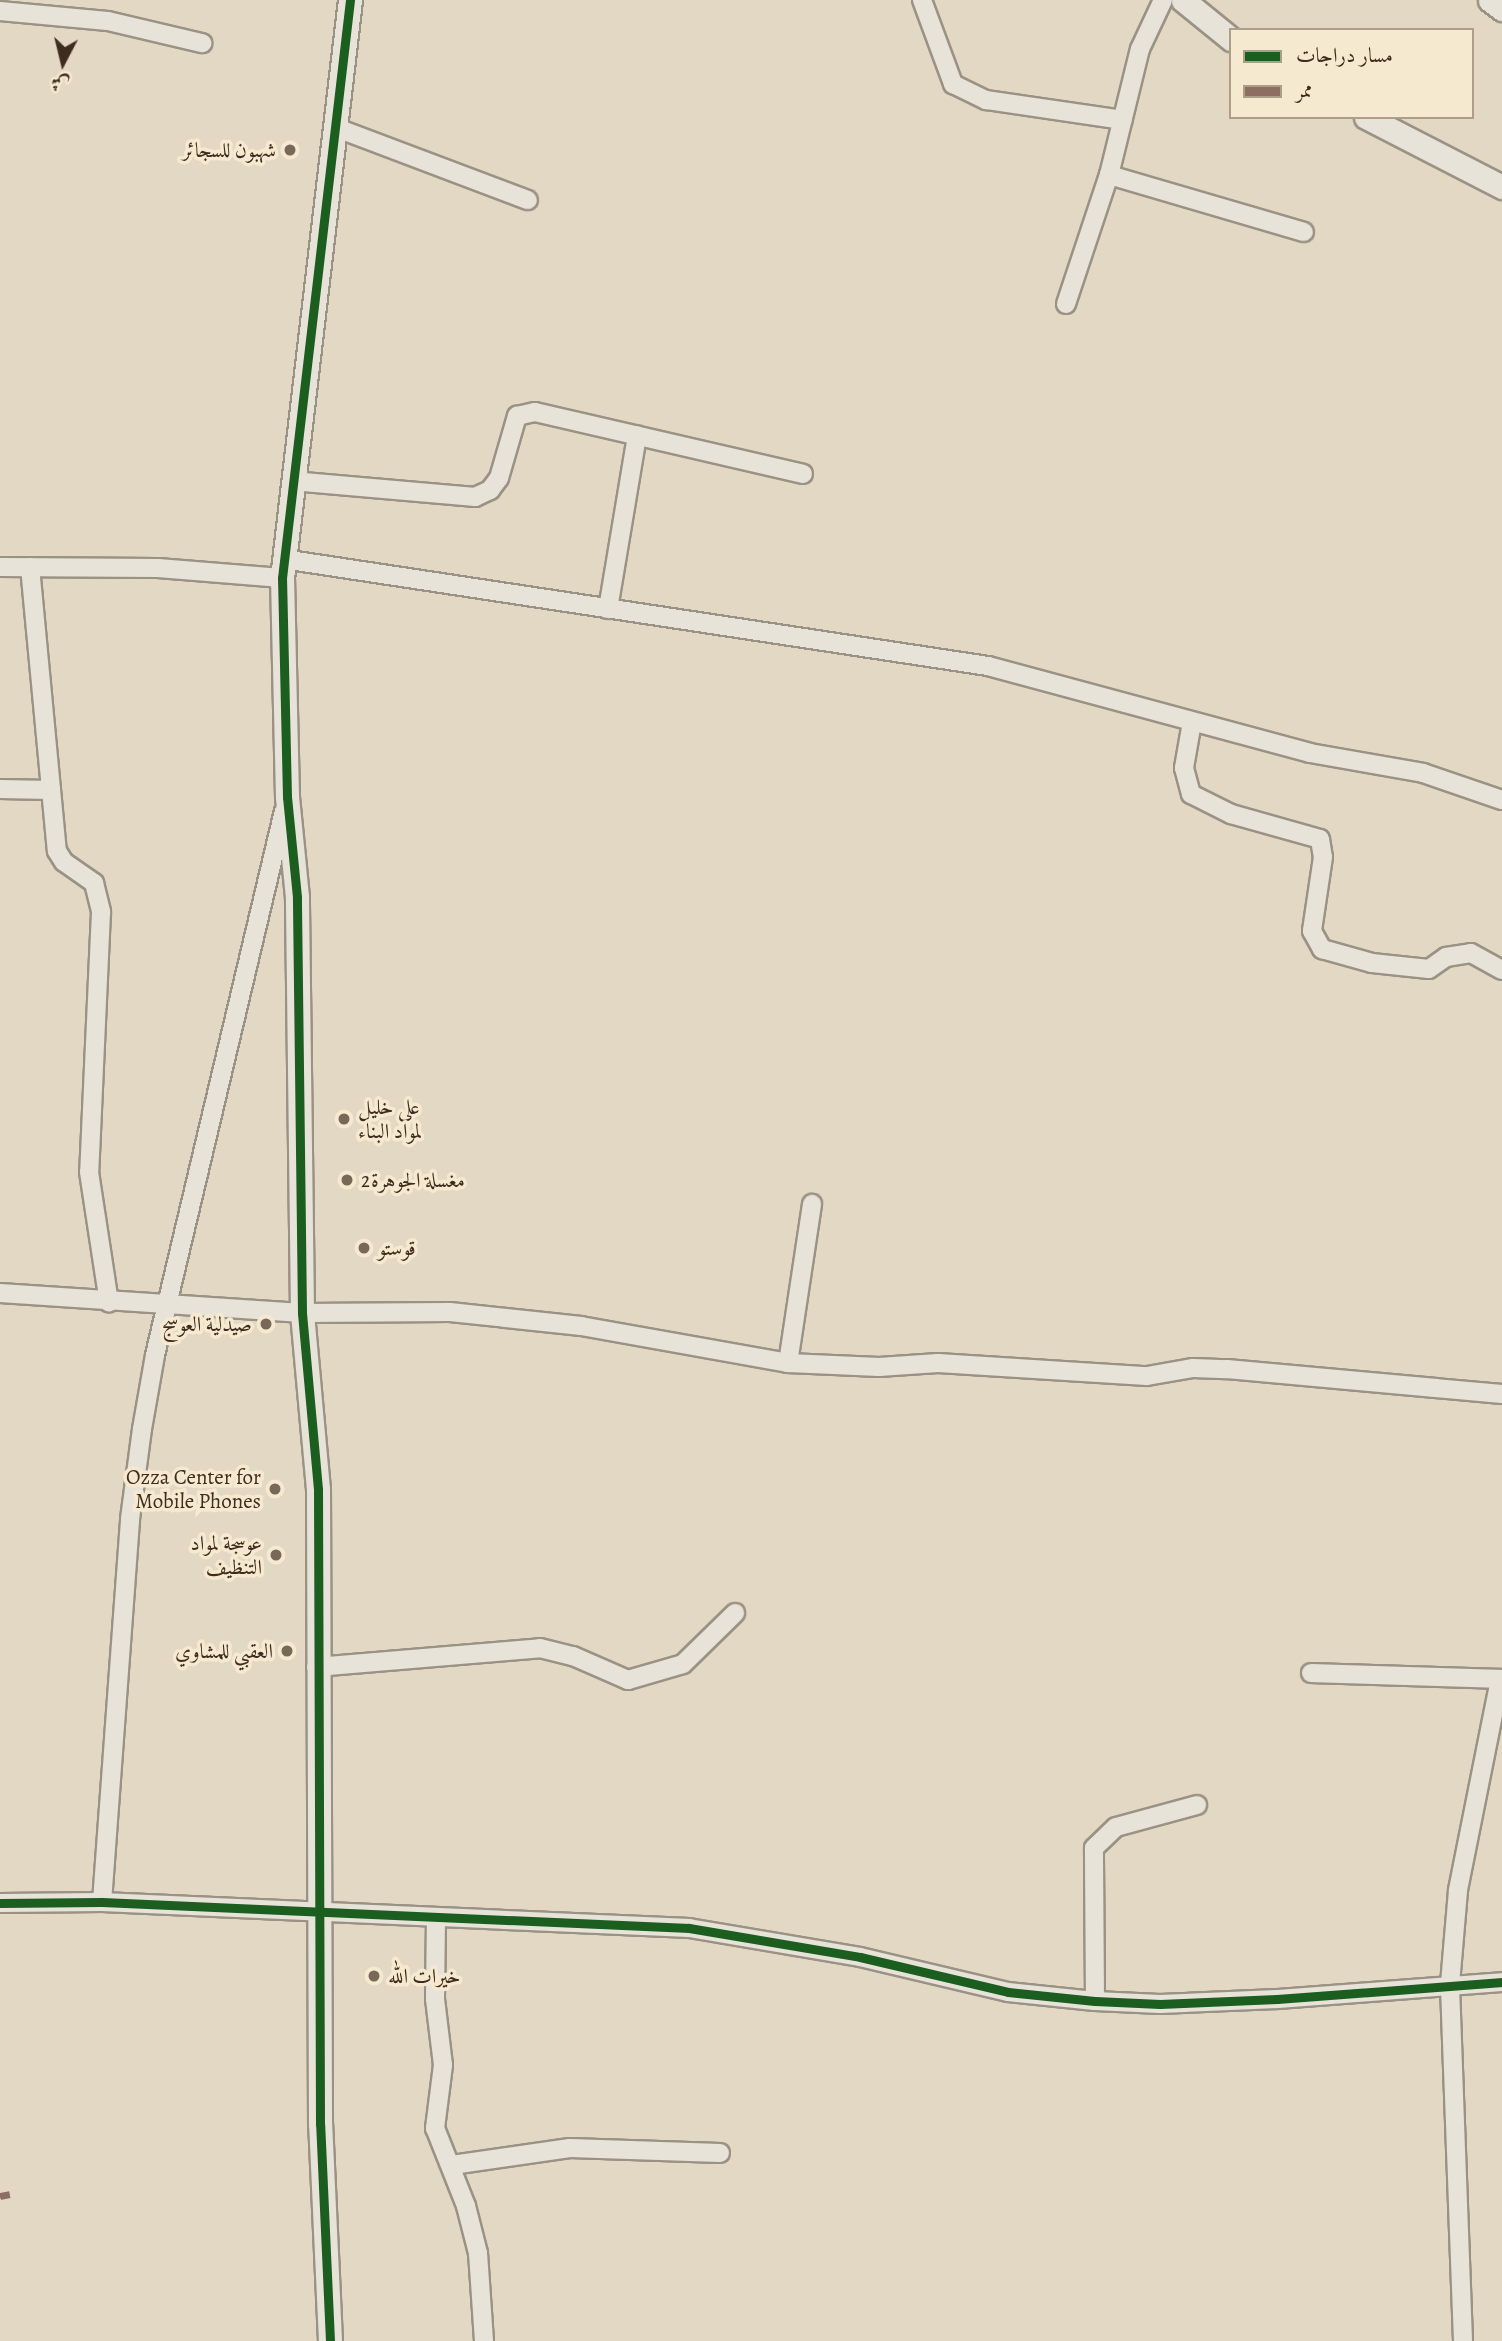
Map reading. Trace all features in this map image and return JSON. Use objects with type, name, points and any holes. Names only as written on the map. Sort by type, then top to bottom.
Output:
[{"type":"street","points":[[330,2341],[320,2124],[316,1667],[318,1489],[302,1313],[297,897],[287,797],[282,568],[337,128],[350,0]]},
{"type":"street","points":[[922,0],[953,84],[986,100],[1123,120]]},
{"type":"street","points":[[1066,304],[1109,175],[1148,24],[1163,0]]},
{"type":"street","points":[[1183,0],[1229,37]]},
{"type":"street","points":[[1490,0],[1502,9]]},
{"type":"street","points":[[0,11],[108,21],[202,43]]},
{"type":"street","points":[[1370,119],[1502,187]]},
{"type":"street","points":[[337,128],[528,200]]},
{"type":"street","points":[[1109,175],[1304,232]]},
{"type":"street","points":[[292,481],[464,499],[490,490],[499,478],[513,423],[524,413],[637,435],[803,474]]},
{"type":"street","points":[[608,609],[637,435]]},
{"type":"street","points":[[0,568],[282,568],[608,609],[988,666],[1310,753],[1423,773],[1502,800]]},
{"type":"street","points":[[30,568],[57,851],[64,862],[94,883],[101,912],[89,1172],[109,1302]]},
{"type":"street","points":[[1192,722],[1184,768],[1191,794],[1231,814],[1320,839],[1323,857],[1312,931],[1322,949],[1372,963],[1430,969],[1446,957],[1471,953],[1502,970]]},
{"type":"street","points":[[0,789],[51,790]]},
{"type":"street","points":[[102,1902],[130,1518],[155,1355],[169,1306],[287,797]]},
{"type":"street","points":[[788,1363],[812,1204]]},
{"type":"street","points":[[0,1293],[302,1313],[450,1312],[581,1326],[788,1363],[879,1367],[938,1363],[1147,1376],[1193,1368],[1227,1369],[1502,1394]]},
{"type":"street","points":[[316,1667],[540,1648],[573,1656],[628,1680],[684,1664],[735,1613]]},
{"type":"street","points":[[1311,1673],[1501,1679],[1458,1890],[1450,1984],[1463,2341]]},
{"type":"street","points":[[1095,2001],[1094,1848],[1115,1827],[1197,1805]]},
{"type":"street","points":[[0,1903],[102,1902],[689,1928],[860,1956],[1008,1992],[1095,2001],[1160,2004],[1251,2000],[1502,1982]]},
{"type":"street","points":[[436,1917],[435,1999],[443,2066],[435,2128],[440,2149],[452,2165],[478,2253],[484,2341]]},
{"type":"street","points":[[452,2165],[570,2148],[720,2154]]},
{"type":"marked path","points":[[0,2196],[10,2194]]},
{"type":"cycle path","points":[[330,2341],[320,2124],[318,1489],[302,1313],[297,897],[287,797],[282,578],[350,0]]},
{"type":"cycle path","points":[[0,1903],[102,1902],[689,1928],[860,1957],[1008,1992],[1095,2001],[1160,2004],[1277,1999],[1502,1982]]},
{"type":"place","name":"شهبون للسجائر","points":[[290,150]]},
{"type":"place","name":"علي خليل لمواد البناء","points":[[344,1119]]},
{"type":"place","name":"مغسلة الجوهرة2","points":[[347,1180]]},
{"type":"place","name":"قوستو","points":[[364,1248]]},
{"type":"place","name":"صيدلية العوسج","points":[[266,1324]]},
{"type":"place","name":"Ozza Center for Mobile Phones","points":[[275,1489]]},
{"type":"place","name":"عوسجة لمواد التنظيف","points":[[276,1555]]},
{"type":"place","name":"العقبي للمشاوي","points":[[287,1651]]},
{"type":"place","name":"خيرات الله","points":[[374,1976]]}]
